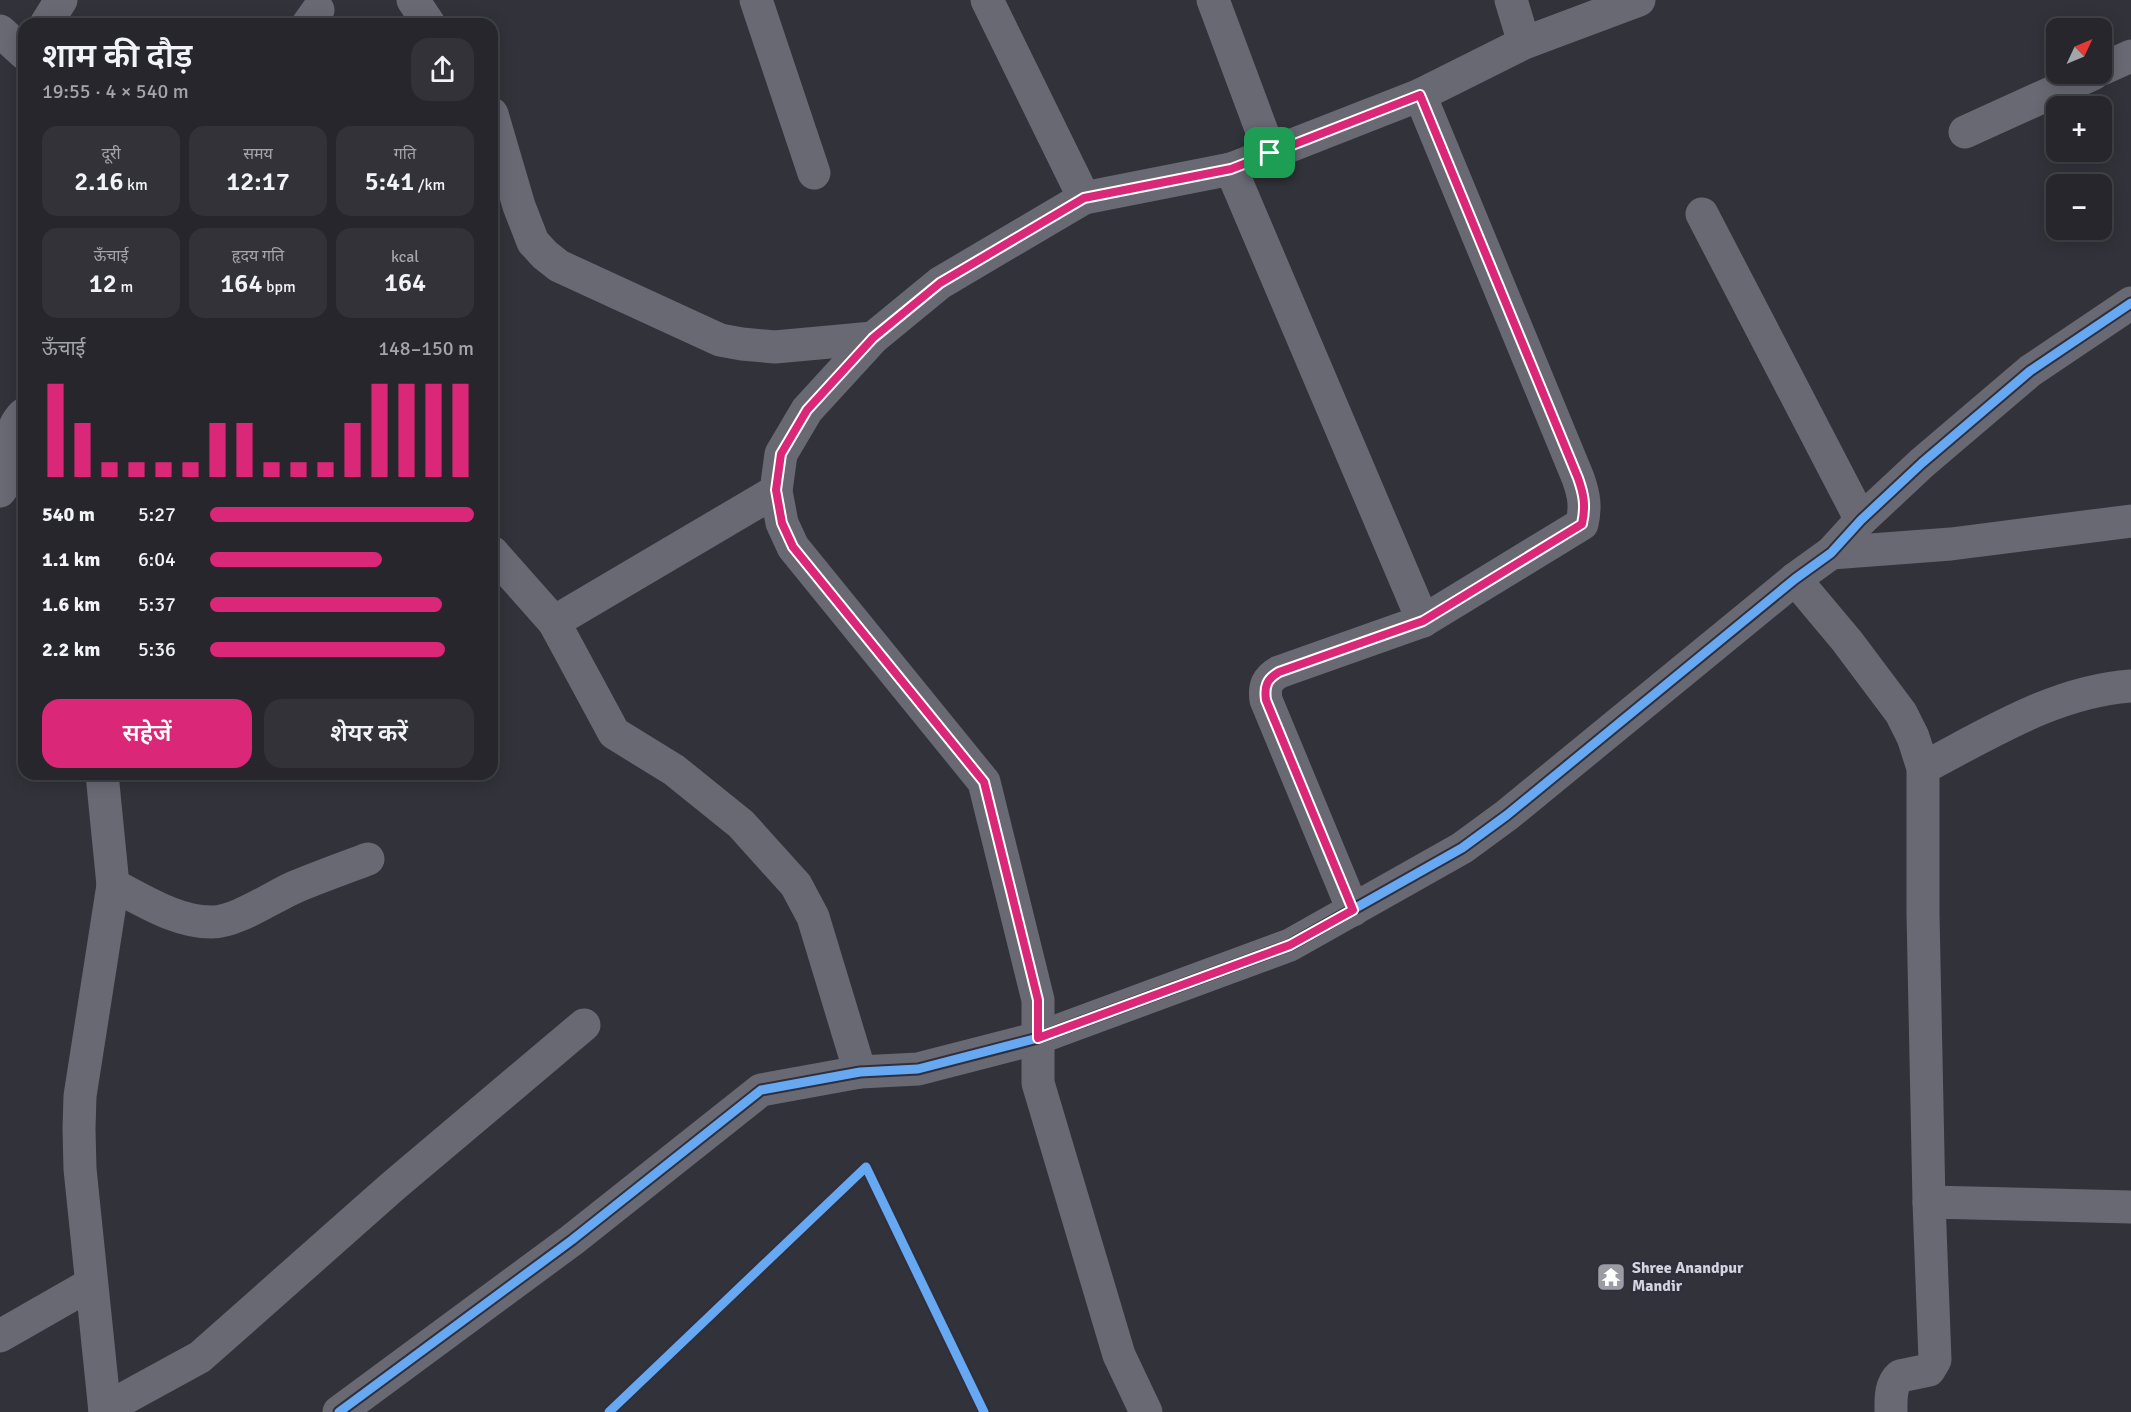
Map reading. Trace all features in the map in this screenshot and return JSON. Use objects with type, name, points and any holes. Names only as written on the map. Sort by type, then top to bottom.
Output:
[{"type":"street","points":[[50,18],[61,0]]},
{"type":"street","points":[[413,0],[425,18]]},
{"type":"street","points":[[756,0],[814,173]]},
{"type":"street","points":[[987,0],[1084,198]]},
{"type":"street","points":[[1213,0],[1270,153]]},
{"type":"street","points":[[1511,0],[1524,43]]},
{"type":"street","points":[[1146,1412],[1119,1355],[1038,1083],[1038,1000],[984,782],[793,547],[782,523],[776,490],[781,454],[807,410],[873,338],[940,283],[1084,198],[1231,169],[1420,95],[1524,43],[1639,0]]},
{"type":"street","points":[[0,31],[18,48]]},
{"type":"street","points":[[2112,65],[2131,56]]},
{"type":"street","points":[[1965,132],[2070,84]]},
{"type":"street","points":[[1353,910],[1266,700],[1265,688],[1270,677],[1423,621],[1582,524],[1585,511],[1585,498],[1578,478],[1420,95]]},
{"type":"street","points":[[498,134],[519,206],[533,242],[559,266],[720,340],[775,347],[873,338]]},
{"type":"street","points":[[1231,169],[1423,621]]},
{"type":"street","points":[[1702,214],[1862,520]]},
{"type":"street","points":[[339,1412],[572,1240],[761,1090],[860,1072],[918,1069],[1038,1038],[1290,945],[1462,848],[1507,815],[1795,579],[1832,553],[1862,520],[1922,463],[2030,371],[2131,303]]},
{"type":"street","points":[[0,491],[7,483],[10,466],[9,436],[18,419]]},
{"type":"street","points":[[554,622],[776,490]]},
{"type":"street","points":[[1832,553],[1951,544],[2131,522]]},
{"type":"street","points":[[498,559],[554,622],[614,733],[674,770],[741,824],[796,885],[813,917],[860,1072]]},
{"type":"street","points":[[1795,579],[1847,641],[1901,713],[1923,768],[1929,1202],[1936,1341],[1935,1360],[1929,1370],[1896,1378],[1891,1412]]},
{"type":"street","points":[[1923,768],[2009,723],[2070,698],[2097,690],[2131,686]]},
{"type":"street","points":[[103,780],[113,885],[79,1118],[80,1169],[105,1411],[200,1357],[392,1187],[584,1024]]},
{"type":"street","points":[[113,885],[168,912],[192,920],[211,922],[226,920],[294,887],[368,859]]},
{"type":"street","points":[[1929,1202],[2131,1207]]},
{"type":"street","points":[[0,1336],[91,1284]]},
{"type":"cycle path","points":[[339,1412],[572,1240],[761,1090],[860,1072],[918,1069],[1038,1038],[1290,945],[1462,848],[1507,815],[1795,579],[1831,553],[1861,520],[1922,463],[2030,371],[2131,303]]},
{"type":"cycle path","points":[[609,1412],[866,1167],[984,1412]]},
{"type":"place","name":"Shree Anandpur Mandir","points":[[1611,1277]]},
{"type":"route","points":[[1420,95],[1578,478],[1585,498],[1582,524],[1423,621],[1270,677],[1265,688],[1266,700],[1353,910],[1290,945],[1038,1038],[1038,1000],[984,782],[793,547],[782,523],[776,490],[781,454],[807,410],[873,338],[940,283],[1084,198],[1231,169],[1270,153],[1420,95]]}]
